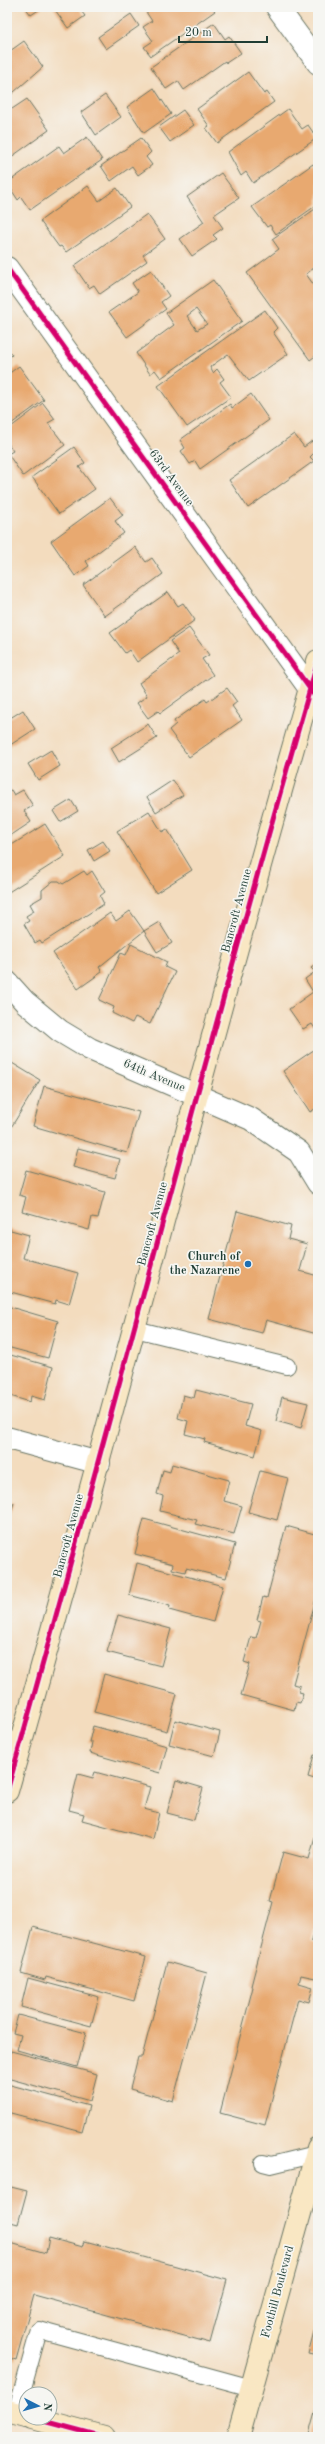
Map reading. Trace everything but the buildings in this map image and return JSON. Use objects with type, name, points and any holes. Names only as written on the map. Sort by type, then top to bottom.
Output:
[{"type":"street","points":[[277,7],[318,63]]},
{"type":"street","name":"63rd Avenue","points":[[7,268],[314,694]]},
{"type":"street","name":"Bancroft Avenue","points":[[7,1791],[99,1463],[197,1095],[314,694],[318,661]]},
{"type":"street","name":"64th Avenue","points":[[7,982],[25,1002],[60,1031],[90,1049],[251,1119],[299,1152],[318,1183]]},
{"type":"street","points":[[7,1438],[99,1463]]},
{"type":"street","name":"Foothill Boulevard","points":[[238,2437],[317,2151]]},
{"type":"street","points":[[58,2424],[104,2437]]},
{"type":"lane","points":[[135,1329],[287,1366]]},
{"type":"lane","points":[[263,2163],[271,2165],[317,2151]]},
{"type":"lane","points":[[26,2386],[39,2330],[252,2388]]},
{"type":"cycle path","points":[[7,268],[318,700]]},
{"type":"cycle path","points":[[7,1791],[47,1650],[238,943],[318,661]]},
{"type":"cycle path","points":[[58,2425],[104,2437]]},
{"type":"place","name":"Church of the Nazarene","points":[[248,1264]]}]
